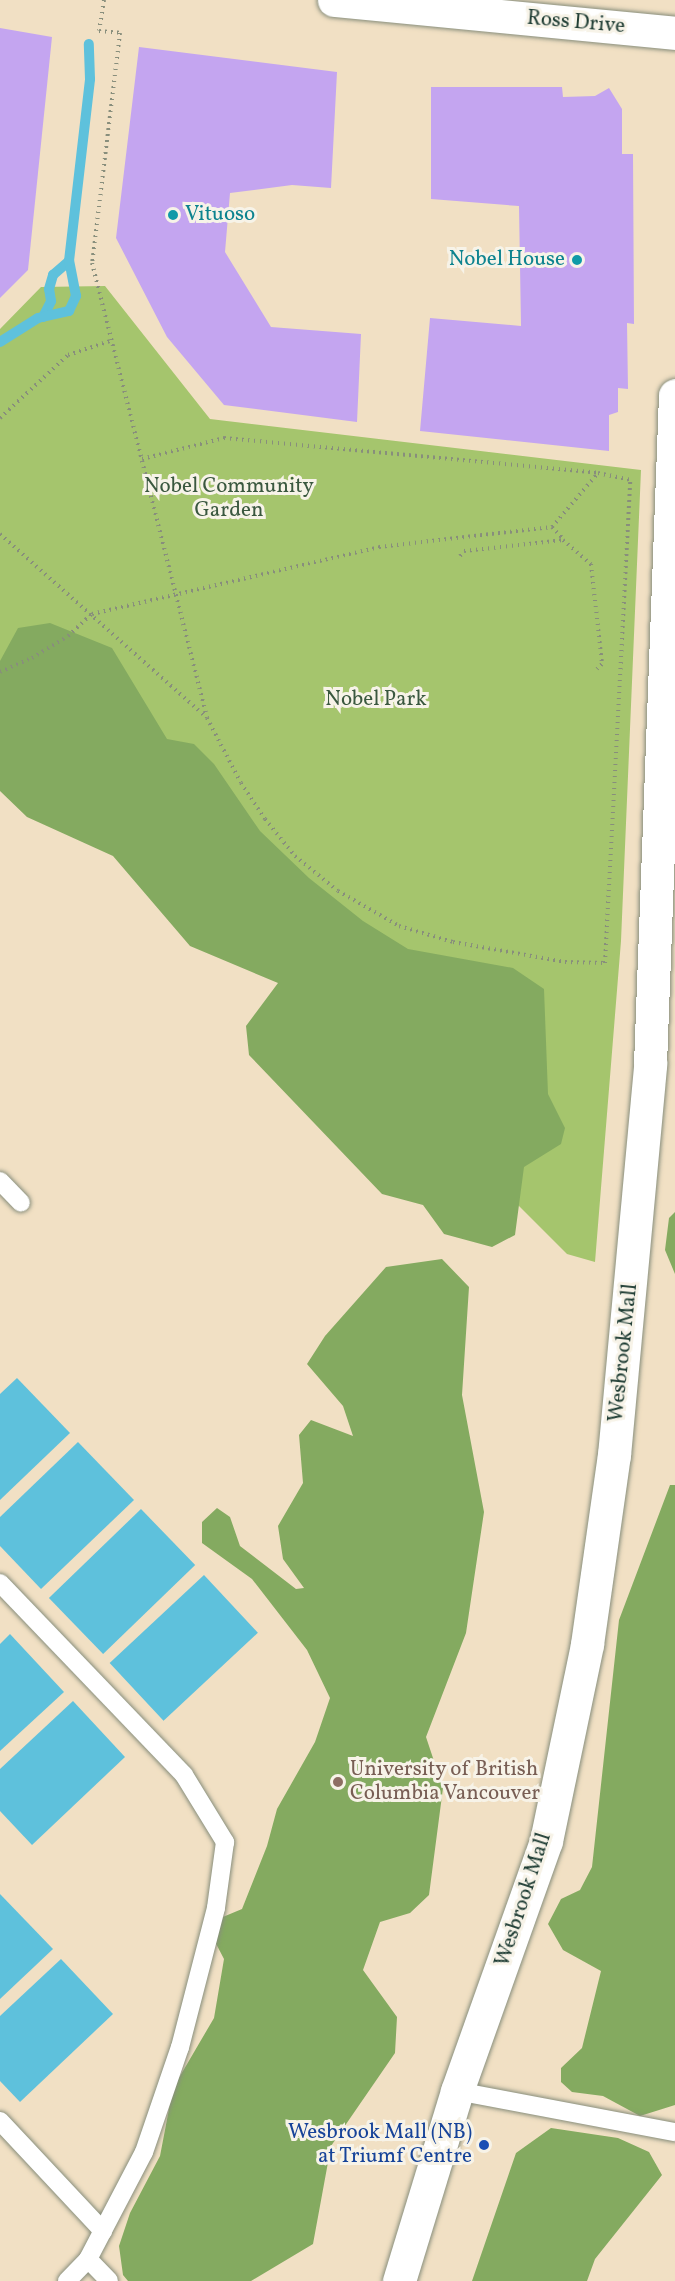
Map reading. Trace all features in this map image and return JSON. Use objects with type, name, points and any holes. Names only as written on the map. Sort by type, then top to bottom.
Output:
[{"type":"street","name":"Ross Drive","points":[[333,0],[675,33]]},
{"type":"street","name":"Wesbrook Mall","points":[[399,2281],[458,2091],[546,1840],[587,1644],[614,1455],[644,1135],[671,677],[675,395]]},
{"type":"lane","points":[[0,1181],[21,1203]]},
{"type":"lane","points":[[0,1583],[184,1775],[225,1842],[216,1908],[180,2047],[144,2152],[88,2259],[67,2281]]},
{"type":"lane","points":[[458,2091],[675,2132]]},
{"type":"lane","points":[[0,2121],[103,2231]]},
{"type":"lane","points":[[88,2259],[109,2281]]},
{"type":"path","points":[[104,0],[99,32],[120,33],[92,262],[110,341],[207,718],[241,783],[265,819],[295,856],[338,891],[399,926],[453,942],[531,958],[606,963],[630,480]]},
{"type":"path","points":[[0,418],[68,355],[110,341]]},
{"type":"path","points":[[142,459],[224,438],[598,473],[630,480],[673,499]]},
{"type":"path","points":[[0,672],[32,658],[68,636],[92,614],[389,545],[552,527],[598,473]]},
{"type":"path","points":[[552,527],[591,564],[602,664],[597,669]]},
{"type":"path","points":[[0,534],[207,718]]},
{"type":"path","points":[[460,556],[464,551],[564,540]]},
{"type":"green space","name":"Nobel Park","points":[[105,286],[210,419],[641,470],[621,941],[595,1262],[567,1254],[0,687],[0,329],[41,287]]},
{"type":"green space","points":[[50,623],[112,648],[167,739],[194,744],[214,764],[260,831],[309,878],[363,921],[408,949],[513,968],[544,989],[548,1094],[565,1128],[561,1144],[524,1167],[515,1235],[492,1247],[444,1234],[423,1205],[382,1194],[249,1055],[246,1026],[278,983],[190,946],[113,856],[27,817],[0,791],[0,661],[18,628]]},
{"type":"green space","points":[[675,1212],[675,1274],[665,1250],[669,1218]]},
{"type":"green space","points":[[442,1259],[469,1287],[462,1395],[484,1512],[466,1633],[426,1737],[443,1788],[429,1895],[410,1913],[380,1922],[363,1970],[397,2017],[395,2053],[331,2146],[313,2244],[251,2281],[128,2281],[123,2275],[119,2246],[130,2213],[160,2156],[173,2088],[214,2018],[224,1959],[212,1936],[218,1919],[242,1909],[267,1846],[277,1809],[315,1742],[330,1698],[307,1650],[252,1579],[202,1543],[202,1522],[217,1508],[230,1517],[240,1546],[296,1589],[304,1588],[283,1559],[278,1526],[303,1483],[299,1435],[311,1420],[353,1436],[343,1406],[307,1364],[325,1336],[386,1267]]},
{"type":"green space","points":[[670,1485],[675,1485],[675,2105],[640,2116],[603,2096],[572,2092],[561,2082],[561,2068],[582,2048],[601,1971],[563,1950],[548,1924],[561,1899],[580,1890],[592,1867],[619,1620]]},
{"type":"green space","points":[[551,2128],[618,2138],[649,2152],[662,2175],[595,2259],[587,2281],[472,2281],[516,2153]]},
{"type":"water","points":[[17,1378],[70,1433],[0,1500],[0,1394]]},
{"type":"water","points":[[78,1442],[134,1500],[41,1589],[0,1546],[0,1517]]},
{"type":"water","points":[[141,1509],[195,1565],[103,1654],[49,1598]]},
{"type":"water","points":[[204,1575],[258,1633],[164,1721],[110,1663]]},
{"type":"water","points":[[10,1634],[64,1692],[0,1751],[0,1644]]},
{"type":"water","points":[[73,1701],[125,1757],[32,1845],[0,1811],[0,1769]]},
{"type":"water","points":[[0,1894],[53,1949],[0,1999]]},
{"type":"water","points":[[61,1959],[113,2014],[20,2102],[0,2081],[0,2016]]},
{"type":"building","points":[[0,28],[52,37],[28,270],[0,298]]},
{"type":"building","name":"Vituoso","points":[[139,47],[337,72],[331,188],[292,185],[230,193],[225,252],[271,327],[361,334],[357,422],[224,405],[167,337],[116,238]]},
{"type":"building","name":"Nobel House","points":[[431,87],[562,87],[563,97],[595,96],[609,88],[622,109],[622,154],[633,154],[634,324],[627,323],[628,389],[618,388],[618,412],[609,415],[609,451],[420,431],[430,318],[521,326],[519,206],[431,199]]},
{"type":"waterway","points":[[0,342],[38,318],[69,311],[76,296],[69,261],[90,79],[89,44]]},
{"type":"waterway","points":[[43,317],[51,301],[49,289],[53,275],[69,261]]},
{"type":"place","name":"Vituoso","points":[[173,215]]},
{"type":"place","name":"Nobel House","points":[[577,260]]},
{"type":"place","name":"University of British Columbia Vancouver","points":[[338,1782]]},
{"type":"place","name":"Wesbrook Mall (NB) at Triumf Centre","points":[[484,2145]]},
{"type":"park label","name":"Nobel Community Garden","points":[[229,499]]}]
